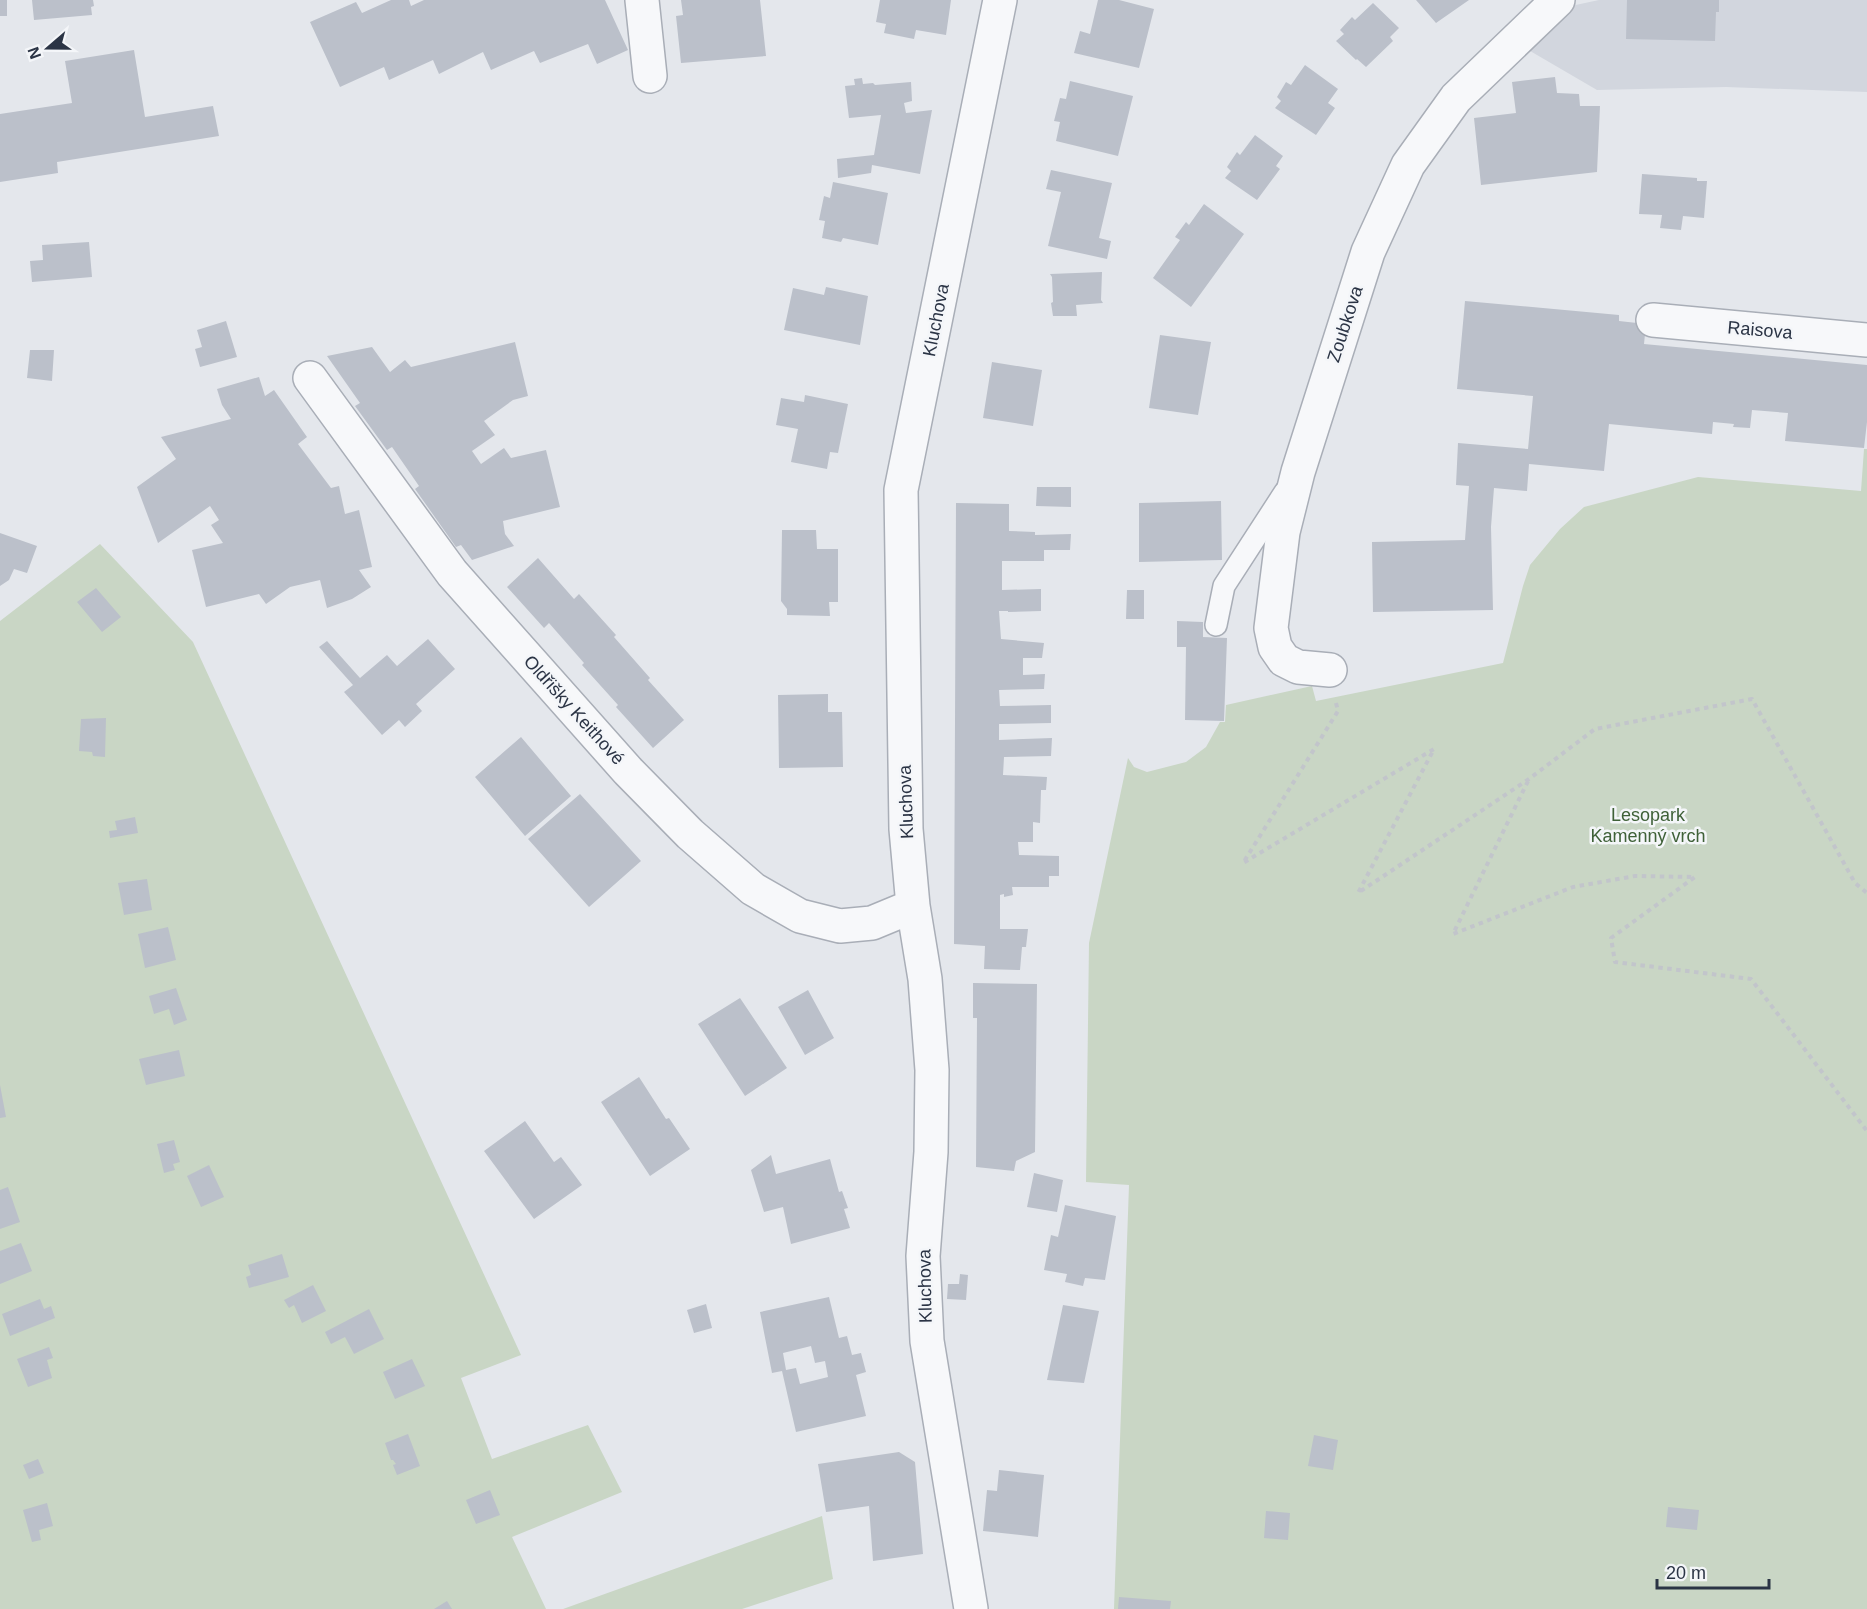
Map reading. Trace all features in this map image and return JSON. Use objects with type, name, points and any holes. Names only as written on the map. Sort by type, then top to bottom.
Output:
[{"type":"street","points":[[642,0],[650,76]]},
{"type":"street","name":"Kluchova","points":[[971,1609],[927,1341],[923,1256],[931,1152],[932,1070],[925,979],[913,906],[906,829],[901,490],[1000,0]]},
{"type":"street","name":"Zoubkova","points":[[1330,670],[1298,666],[1284,660],[1275,647],[1272,628],[1283,532],[1298,472],[1368,252],[1408,165],[1455,98],[1558,0]]},
{"type":"street","name":"Raisova","points":[[1653,320],[1867,340]]},
{"type":"street","name":"Oldřišky Keithové","points":[[310,378],[452,573],[628,771],[690,834],[753,889],[800,916],[840,926],[872,923],[913,906]]},
{"type":"lane","points":[[1216,625],[1224,586],[1298,472]]},
{"type":"path","points":[[1338,711],[1243,863],[1434,748],[1358,893],[1529,779],[1595,729],[1752,699],[1855,883],[1867,892]]},
{"type":"path","points":[[1529,779],[1453,934],[1573,887],[1635,876],[1695,877],[1611,938],[1616,962],[1751,979],[1867,1131]]},
{"type":"shaded area","points":[[1599,0],[1867,0],[1867,92],[1726,87],[1597,90],[1525,48],[1571,6]]},
{"type":"green space","name":"Lesopark Kamenný vrch","points":[[1864,449],[1867,449],[1867,1609],[1114,1609],[1129,1185],[1086,1182],[1089,943],[1128,758],[1134,767],[1147,772],[1186,762],[1206,747],[1220,722],[1225,722],[1226,705],[1312,686],[1316,701],[1503,663],[1530,565],[1560,529],[1584,507],[1698,477],[1861,491]]},
{"type":"green space","points":[[100,544],[193,642],[521,1355],[461,1378],[492,1459],[588,1425],[622,1492],[512,1537],[546,1609],[0,1609],[0,621]]},
{"type":"green space","points":[[822,1516],[833,1579],[742,1609],[563,1609]]},
{"type":"building","points":[[0,0],[7,0],[7,16],[0,16]]},
{"type":"building","points":[[32,0],[93,0],[94,6],[91,7],[92,15],[34,20]]},
{"type":"building","points":[[391,0],[409,0],[411,6],[424,0],[605,0],[628,50],[597,64],[588,44],[540,63],[534,51],[491,70],[483,52],[439,74],[433,60],[389,80],[384,67],[340,87],[310,22],[356,2],[362,13]]},
{"type":"building","points":[[681,0],[760,0],[766,56],[681,63],[676,16],[683,15]]},
{"type":"building","points":[[880,0],[951,0],[946,35],[916,30],[914,39],[884,33],[886,24],[876,22]]},
{"type":"building","points":[[1098,0],[1119,0],[1154,9],[1139,68],[1074,53],[1080,31],[1090,34]]},
{"type":"building","points":[[1416,0],[1469,0],[1436,23]]},
{"type":"building","points":[[1627,0],[1719,0],[1719,12],[1716,12],[1715,41],[1626,39]]},
{"type":"building","points":[[1373,3],[1399,28],[1390,37],[1393,41],[1366,67],[1336,41],[1344,34],[1340,30],[1352,17],[1355,20]]},
{"type":"building","points":[[134,50],[145,117],[213,106],[219,136],[57,162],[58,173],[0,182],[0,114],[72,103],[65,61]]},
{"type":"building","points":[[1305,65],[1338,89],[1328,103],[1335,108],[1316,135],[1275,108],[1281,101],[1277,97],[1286,82],[1291,85]]},
{"type":"building","points":[[1555,77],[1557,93],[1579,94],[1580,106],[1600,106],[1597,172],[1481,185],[1474,118],[1516,113],[1512,82]]},
{"type":"building","points":[[862,78],[863,84],[873,83],[875,85],[911,82],[912,101],[904,103],[906,113],[932,110],[920,174],[872,165],[871,173],[838,178],[837,159],[874,155],[881,115],[849,118],[845,86],[855,85],[854,79]]},
{"type":"building","points":[[1070,81],[1133,96],[1118,156],[1056,141],[1060,122],[1054,121],[1060,98],[1066,99]]},
{"type":"building","points":[[1255,135],[1283,156],[1276,166],[1280,169],[1257,200],[1225,178],[1231,171],[1227,167],[1237,152],[1240,155]]},
{"type":"building","points":[[1051,170],[1112,183],[1099,238],[1111,241],[1107,259],[1048,246],[1061,192],[1046,189]]},
{"type":"building","points":[[1642,174],[1697,178],[1697,181],[1707,181],[1704,218],[1683,216],[1681,230],[1660,228],[1662,215],[1639,214]]},
{"type":"building","points":[[833,182],[888,193],[878,245],[843,238],[841,242],[822,238],[825,221],[819,220],[824,196],[830,198]]},
{"type":"building","points":[[1204,204],[1244,234],[1191,307],[1153,278],[1180,240],[1175,237],[1186,222],[1189,225]]},
{"type":"building","points":[[89,242],[92,277],[32,282],[30,261],[43,260],[42,245]]},
{"type":"building","points":[[1102,272],[1101,300],[1103,303],[1076,305],[1077,316],[1053,316],[1050,274]]},
{"type":"building","points":[[826,287],[868,296],[860,345],[784,330],[793,288],[824,295]]},
{"type":"building","points":[[1465,301],[1619,315],[1619,321],[1646,324],[1644,344],[1867,365],[1867,422],[1864,448],[1785,441],[1788,413],[1752,410],[1750,428],[1713,422],[1712,434],[1609,424],[1604,471],[1529,464],[1527,491],[1494,488],[1491,527],[1493,610],[1373,612],[1372,542],[1465,540],[1469,486],[1456,485],[1458,443],[1528,449],[1533,396],[1457,389]]},
{"type":"building","points":[[226,321],[237,357],[200,367],[195,349],[202,347],[197,330]]},
{"type":"building","points":[[1160,335],[1211,342],[1198,415],[1149,408]]},
{"type":"building","points":[[515,342],[528,396],[513,400],[484,421],[495,435],[472,451],[481,464],[504,448],[511,458],[546,450],[560,507],[503,521],[505,534],[514,546],[472,560],[461,545],[456,547],[415,489],[419,486],[392,447],[387,450],[355,406],[360,403],[327,356],[372,347],[390,372],[405,360],[411,367]]},
{"type":"building","points":[[30,350],[54,350],[52,381],[27,378]]},
{"type":"building","points":[[992,362],[1042,370],[1033,426],[983,418]]},
{"type":"building","points":[[259,377],[265,396],[274,390],[307,437],[298,444],[331,488],[339,486],[345,514],[359,510],[372,567],[359,570],[371,587],[352,599],[327,608],[320,580],[290,587],[266,604],[259,594],[206,607],[192,550],[223,543],[211,525],[219,520],[210,506],[158,543],[137,487],[176,459],[161,437],[231,419],[222,405],[217,389]]},
{"type":"building","points":[[805,395],[848,404],[838,453],[830,452],[827,469],[791,462],[798,429],[776,425],[781,398],[804,402]]},
{"type":"building","points":[[1037,487],[1071,487],[1071,507],[1036,506]]},
{"type":"building","points":[[1221,501],[1222,560],[1139,562],[1139,503]]},
{"type":"building","points":[[956,503],[1009,504],[1009,531],[1035,532],[1035,535],[1071,534],[1070,550],[1044,550],[1044,561],[1002,561],[1002,590],[1041,589],[1041,611],[999,611],[1001,639],[1044,643],[1042,658],[1023,658],[1023,675],[1045,674],[1044,689],[999,690],[1000,706],[1051,705],[1051,723],[999,724],[999,740],[1052,738],[1051,756],[1004,757],[1003,775],[1047,777],[1046,790],[1041,790],[1040,823],[1033,822],[1033,842],[1018,842],[1019,855],[1059,856],[1059,876],[1049,876],[1049,887],[1012,887],[1013,895],[1004,897],[1004,894],[1000,895],[1000,929],[1028,929],[1026,947],[1022,947],[1020,970],[984,969],[985,946],[954,944]]},
{"type":"building","points":[[782,530],[816,530],[817,549],[838,549],[838,602],[829,602],[830,616],[787,615],[787,609],[781,601]]},
{"type":"building","points":[[0,533],[37,546],[27,573],[14,569],[9,580],[0,586]]},
{"type":"building","points":[[538,558],[574,599],[579,594],[616,635],[614,637],[650,678],[648,680],[684,720],[653,748],[616,707],[618,705],[549,623],[544,628],[507,587]]},
{"type":"building","points":[[96,588],[121,617],[102,632],[77,602]]},
{"type":"building","points":[[1127,590],[1144,590],[1144,619],[1126,619]]},
{"type":"building","points":[[1177,621],[1203,622],[1203,637],[1227,638],[1224,721],[1185,720],[1186,647],[1177,647]]},
{"type":"building","points":[[428,639],[455,669],[416,704],[422,711],[405,727],[399,720],[382,735],[344,692],[353,685],[319,647],[327,641],[360,678],[387,655],[397,666]]},
{"type":"building","points":[[828,694],[828,712],[842,712],[843,767],[779,768],[778,695]]},
{"type":"building","points":[[106,718],[105,757],[93,756],[92,752],[79,751],[81,719]]},
{"type":"building","points":[[521,737],[571,796],[525,836],[475,777]]},
{"type":"building","points":[[580,794],[641,861],[589,907],[528,839]]},
{"type":"building","points":[[135,817],[138,833],[110,838],[109,831],[117,830],[115,821]]},
{"type":"building","points":[[147,879],[152,910],[124,915],[118,883]]},
{"type":"building","points":[[168,927],[176,960],[145,968],[138,934]]},
{"type":"building","points":[[973,983],[1037,984],[1035,1152],[1016,1161],[1014,1171],[976,1167],[977,1018],[973,1018]]},
{"type":"building","points":[[176,988],[187,1020],[174,1025],[169,1009],[154,1014],[149,996]]},
{"type":"building","points":[[808,990],[834,1038],[805,1055],[778,1007]]},
{"type":"building","points":[[740,998],[787,1068],[745,1096],[698,1024]]},
{"type":"building","points":[[179,1050],[185,1076],[146,1085],[139,1059]]},
{"type":"building","points":[[639,1077],[666,1119],[669,1118],[690,1149],[650,1176],[601,1102]]},
{"type":"building","points":[[0,1085],[6,1117],[0,1118]]},
{"type":"building","points":[[525,1121],[554,1162],[561,1157],[582,1185],[534,1219],[484,1151]]},
{"type":"building","points":[[174,1140],[180,1162],[173,1164],[175,1170],[164,1173],[157,1144]]},
{"type":"building","points":[[771,1155],[776,1174],[830,1159],[839,1192],[842,1191],[848,1208],[844,1209],[850,1228],[791,1244],[783,1207],[764,1212],[751,1170]]},
{"type":"building","points":[[209,1165],[224,1197],[201,1207],[187,1176]]},
{"type":"building","points":[[1034,1173],[1063,1180],[1057,1212],[1027,1207]]},
{"type":"building","points":[[8,1187],[20,1222],[0,1229],[0,1190]]},
{"type":"building","points":[[1065,1205],[1116,1216],[1105,1280],[1085,1278],[1083,1286],[1065,1282],[1067,1274],[1044,1270],[1051,1235],[1058,1237]]},
{"type":"building","points":[[21,1243],[32,1271],[0,1284],[0,1251]]},
{"type":"building","points":[[282,1254],[289,1277],[249,1288],[246,1277],[251,1275],[248,1265]]},
{"type":"building","points":[[960,1274],[968,1275],[966,1300],[947,1299],[948,1284],[959,1284]]},
{"type":"building","points":[[313,1285],[326,1311],[302,1323],[294,1305],[289,1308],[284,1300]]},
{"type":"building","points":[[829,1297],[839,1338],[847,1336],[852,1355],[861,1353],[866,1372],[856,1375],[866,1416],[796,1432],[782,1371],[772,1373],[760,1312]],"holes":[[[811,1346],[815,1363],[825,1361],[828,1377],[800,1384],[796,1368],[786,1370],[783,1353]]]},
{"type":"building","points":[[40,1299],[44,1309],[51,1306],[55,1318],[10,1336],[2,1314]]},
{"type":"building","points":[[706,1304],[712,1328],[694,1333],[687,1310]]},
{"type":"building","points":[[1063,1305],[1099,1311],[1084,1383],[1047,1380]]},
{"type":"building","points":[[369,1309],[384,1339],[354,1354],[345,1337],[331,1344],[325,1332]]},
{"type":"building","points":[[49,1347],[53,1358],[47,1360],[52,1378],[28,1387],[17,1359]]},
{"type":"building","points":[[412,1359],[425,1386],[395,1399],[383,1372]]},
{"type":"building","points":[[408,1434],[420,1466],[397,1475],[393,1465],[396,1464],[391,1460],[385,1443]]},
{"type":"building","points":[[1314,1435],[1338,1440],[1333,1470],[1308,1466]]},
{"type":"building","points":[[899,1452],[915,1462],[923,1554],[873,1561],[869,1506],[826,1512],[818,1464]]},
{"type":"building","points":[[38,1459],[44,1473],[29,1479],[23,1465]]},
{"type":"building","points":[[999,1470],[1044,1475],[1038,1537],[983,1531],[987,1490],[997,1491]]},
{"type":"building","points":[[490,1490],[500,1515],[476,1524],[466,1500]]},
{"type":"building","points":[[47,1503],[53,1526],[39,1530],[41,1540],[32,1542],[23,1510]]},
{"type":"building","points":[[1668,1507],[1699,1510],[1697,1530],[1666,1527]]},
{"type":"building","points":[[1266,1511],[1290,1513],[1288,1540],[1264,1538]]},
{"type":"building","points":[[1119,1597],[1171,1601],[1170,1609],[1118,1609]]},
{"type":"building","points":[[447,1601],[452,1609],[434,1609]]}]
